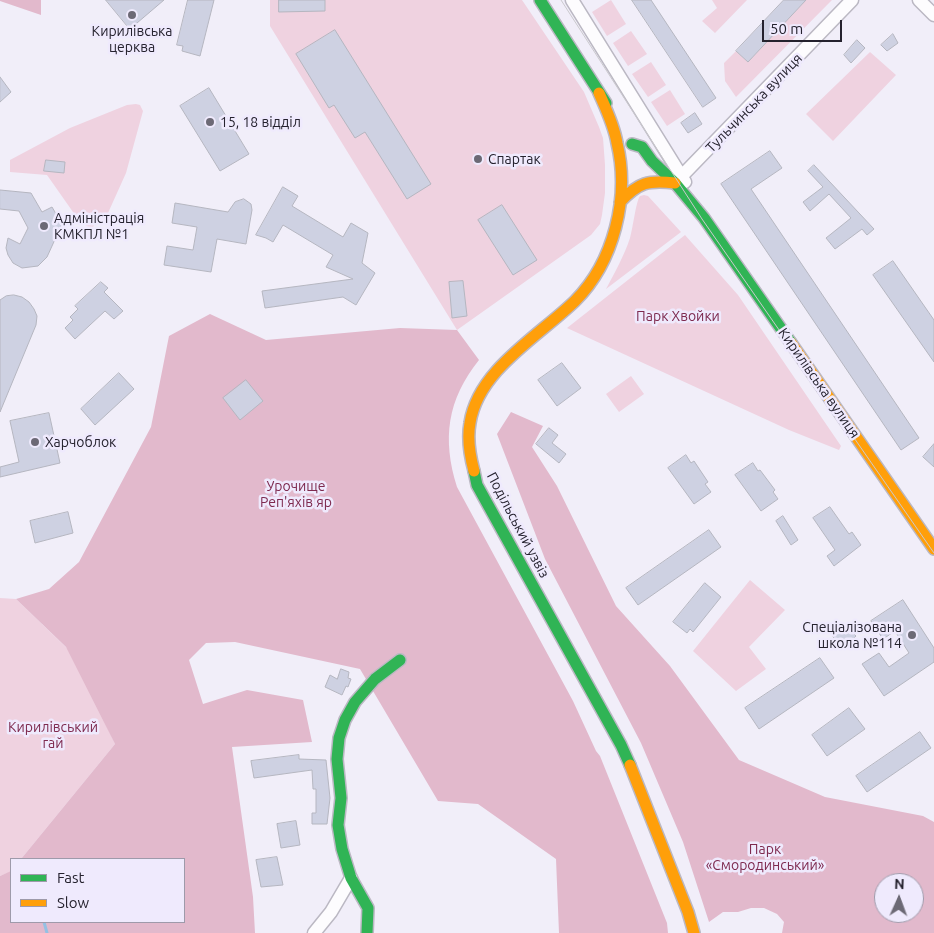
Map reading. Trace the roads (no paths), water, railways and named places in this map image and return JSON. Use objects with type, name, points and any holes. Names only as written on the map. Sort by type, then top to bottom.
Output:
[{"type":"street","name":"Кирилівська вулиця","points":[[540,0],[632,144],[642,147],[652,160],[678,180]]},
{"type":"street","name":"Кирилівська вулиця","points":[[572,0],[678,180],[934,549]]},
{"type":"street","name":"Тульчинська вулиця","points":[[678,180],[852,0]]},
{"type":"street","points":[[918,0],[934,14]]},
{"type":"street","name":"Подільський узвіз","points":[[599,93],[614,128],[620,157],[620,202],[615,228],[607,251],[593,278],[576,301],[491,375],[470,417],[470,464],[477,485],[621,745],[685,903],[694,933]]},
{"type":"street","points":[[620,202],[639,184],[651,181],[678,180]]},
{"type":"street","points":[[367,933],[368,908],[351,878],[342,849],[338,825],[341,798],[337,759],[339,738],[345,720],[355,702],[375,679],[400,660]]},
{"type":"street","points":[[314,933],[331,912],[351,878]]},
{"type":"waterway","points":[[44,923],[47,933]]},
{"type":"tram line","points":[[561,0],[702,219],[934,553]]},
{"type":"place","name":"Кирилівська церква","points":[[132,15]]},
{"type":"place","name":"15, 18 відділ","points":[[210,122]]},
{"type":"place","name":"Спартак","points":[[478,159]]},
{"type":"place","name":"Адміністрація КМКПЛ №1","points":[[44,226]]},
{"type":"place","name":"Харчоблок","points":[[35,442]]},
{"type":"place","name":"Спеціалізована школа №114","points":[[912,635]]},
{"type":"park label","name":"Парк Хвойки","points":[[678,316]]},
{"type":"park label","name":"Урочище Реп'яхів яр","points":[[296,494]]},
{"type":"park label","name":"Кирилівський гай","points":[[53,736]]},
{"type":"park label","name":"Парк «Смородинський»","points":[[765,858]]}]
